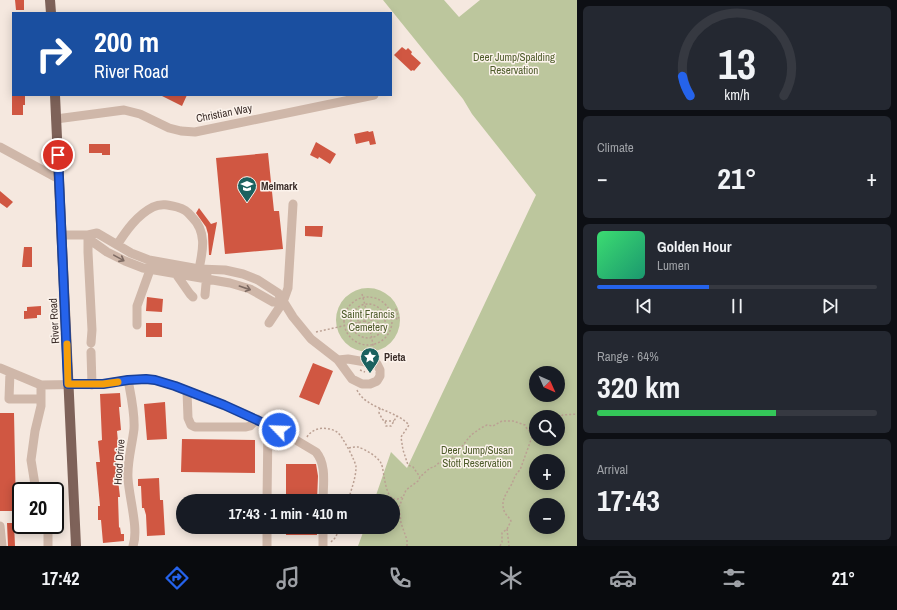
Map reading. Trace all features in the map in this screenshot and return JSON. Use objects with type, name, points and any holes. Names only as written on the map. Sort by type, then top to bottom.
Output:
[{"type":"main road","points":[[50,0],[51,12]]},
{"type":"main road","name":"River Road","points":[[55,96],[76,546]]},
{"type":"street","name":"Christian Way","points":[[56,119],[124,110],[140,114],[181,132],[195,132],[369,96]]},
{"type":"street","points":[[0,147],[59,179]]},
{"type":"street","points":[[117,245],[125,232],[141,215],[154,207],[162,204],[185,209],[198,223],[202,232],[206,279],[205,295]]},
{"type":"street","points":[[269,323],[283,302],[288,288],[293,204]]},
{"type":"street","points":[[62,235],[88,235],[97,233],[117,245],[149,260],[204,269],[225,270],[243,274],[258,280],[278,293],[311,339],[338,360],[352,379],[362,384],[370,384],[377,381],[380,376],[380,370],[377,364],[348,358],[338,360]]},
{"type":"street","points":[[88,235],[93,242],[107,252],[125,261],[150,270],[230,283],[250,289],[273,302],[283,302]]},
{"type":"street","points":[[88,235],[92,330],[92,385]]},
{"type":"street","points":[[137,325],[138,306],[150,270]]},
{"type":"street","points":[[176,274],[193,297]]},
{"type":"street","points":[[0,368],[41,385],[92,385],[146,379],[155,380],[187,391],[257,419],[316,452],[323,462],[323,494]]},
{"type":"street","points":[[10,372],[9,399],[41,399]]},
{"type":"street","name":"Hood Drive","points":[[128,380],[134,427],[128,478],[130,503],[135,530],[135,540],[133,546]]},
{"type":"street","points":[[35,482],[31,460],[41,399],[41,385]]},
{"type":"street","points":[[187,391],[188,418],[190,425],[246,427],[250,426],[257,419]]},
{"type":"street","points":[[267,494],[268,425]]},
{"type":"street","points":[[0,526],[2,546]]},
{"type":"street","points":[[48,534],[48,546]]},
{"type":"street","points":[[267,534],[267,546]]},
{"type":"path","points":[[362,294],[368,317],[371,320]]},
{"type":"path","points":[[363,297],[354,301],[348,308],[344,316],[345,326],[348,334],[355,341],[364,344],[373,344],[380,341],[388,333],[392,322],[392,315],[396,309],[399,320],[392,315],[388,307],[381,300],[372,297],[363,297]]},
{"type":"path","points":[[364,304],[376,306],[382,311],[385,317],[384,325],[381,331],[372,337],[364,337],[358,334],[351,324],[353,312],[359,306],[364,304]]},
{"type":"path","points":[[366,311],[373,312],[378,318],[376,326],[370,330],[362,328],[358,323],[359,316],[366,311]]},
{"type":"path","points":[[377,364],[369,324],[371,320],[392,315]]},
{"type":"path","points":[[307,334],[358,323],[365,321],[368,317]]},
{"type":"path","points":[[365,321],[369,324]]},
{"type":"path","points":[[365,375],[367,370]]},
{"type":"path","points":[[352,379],[363,398],[368,403],[397,416],[408,425],[401,437],[403,450],[408,465],[414,467],[420,477]]},
{"type":"path","points":[[380,408],[380,416],[385,421],[386,426],[391,426],[397,416]]},
{"type":"path","points":[[565,415],[577,414]]},
{"type":"path","points":[[385,421],[394,421]]},
{"type":"path","points":[[400,500],[406,490],[418,481],[420,477],[430,468],[434,467],[440,462],[448,461],[458,454],[463,444],[471,435],[481,428],[487,425],[493,426],[502,421],[520,423],[525,425],[529,431]]},
{"type":"path","points":[[302,444],[311,431],[326,428],[338,432],[348,448],[356,466],[350,494]]},
{"type":"path","points":[[500,546],[502,542],[502,533],[507,529],[511,521],[504,510],[503,499],[516,474],[520,470],[529,445]]},
{"type":"path","points":[[348,448],[357,447],[373,455],[381,462],[386,490],[389,494]]},
{"type":"path","points":[[400,515],[407,540],[407,546]]},
{"type":"path","points":[[507,529],[508,546]]},
{"type":"path","points":[[323,544],[331,542],[338,534]]},
{"type":"green space","points":[[383,0],[444,0],[459,17],[480,0],[577,0],[577,546],[358,546],[362,534],[400,534],[400,494],[376,494],[391,452],[407,468],[536,195],[472,114],[463,99]]},
{"type":"green space","name":"Saint Francis Cemetery","points":[[368,288],[380,290],[391,297],[398,308],[400,320],[398,332],[391,343],[380,350],[368,352],[356,350],[345,343],[338,332],[336,320],[338,308],[345,297],[356,290]]},
{"type":"building","points":[[15,0],[24,0],[24,10],[16,10]]},
{"type":"building","points":[[402,47],[406,50],[408,48],[412,52],[411,54],[421,63],[414,71],[411,71],[394,55]]},
{"type":"building","points":[[12,96],[25,96],[23,115],[12,115]]},
{"type":"building","points":[[162,96],[187,96],[182,106]]},
{"type":"building","points":[[373,131],[376,144],[370,145],[369,141],[356,144],[354,134]]},
{"type":"building","points":[[316,142],[336,154],[330,164],[319,157],[318,159],[310,155]]},
{"type":"building","points":[[89,144],[110,144],[110,155],[102,155],[102,153],[89,153]]},
{"type":"building","name":"Melmark","points":[[268,153],[274,211],[279,211],[283,249],[225,254],[216,158]]},
{"type":"building","points":[[0,191],[13,202],[7,208],[0,203]]},
{"type":"building","points":[[199,208],[211,224],[217,222],[211,255],[209,255],[208,234],[206,227],[196,213]]},
{"type":"building","points":[[305,226],[323,226],[322,237],[305,236]]},
{"type":"building","points":[[24,247],[32,247],[32,267],[22,267]]},
{"type":"building","points":[[147,297],[163,299],[162,312],[146,311]]},
{"type":"building","points":[[41,306],[41,315],[37,315],[37,318],[24,319],[24,311],[27,311],[27,307]]},
{"type":"building","points":[[146,323],[162,323],[162,337],[146,337]]},
{"type":"building","points":[[313,363],[333,371],[319,405],[299,397]]},
{"type":"building","points":[[120,393],[121,407],[119,407],[121,430],[117,431],[119,453],[115,454],[120,497],[118,497],[119,528],[120,527],[121,534],[124,534],[124,541],[103,543],[101,520],[98,520],[98,506],[100,506],[96,462],[100,462],[98,441],[102,440],[100,394]]},
{"type":"building","points":[[165,402],[167,439],[147,440],[144,404]]},
{"type":"building","points":[[0,413],[14,413],[15,482],[12,482],[12,511],[0,511]]},
{"type":"building","points":[[182,439],[255,440],[255,473],[181,472]]},
{"type":"building","points":[[286,464],[316,464],[318,476],[317,494],[286,494]]},
{"type":"building","points":[[159,478],[160,500],[163,500],[165,535],[147,536],[146,515],[144,508],[142,508],[141,486],[138,486],[138,479]]},
{"type":"building","points":[[7,523],[12,523],[12,534],[14,534],[15,546],[8,546]]},
{"type":"building","points":[[286,534],[317,534],[317,535]]},
{"type":"slow traffic","points":[[67,344],[68,384],[92,385],[118,382]]},
{"type":"place","name":"Melmark","points":[[247,203]]},
{"type":"place","name":"Pieta","points":[[370,374]]},
{"type":"route","points":[[58,155],[68,384],[92,385],[128,380],[155,380],[224,405],[279,430]]},
{"type":"park label","name":"Deer Jump/Spalding Reservation","points":[[514,63]]},
{"type":"park label","name":"Deer Jump/Susan Stott Reservation","points":[[477,456]]}]
